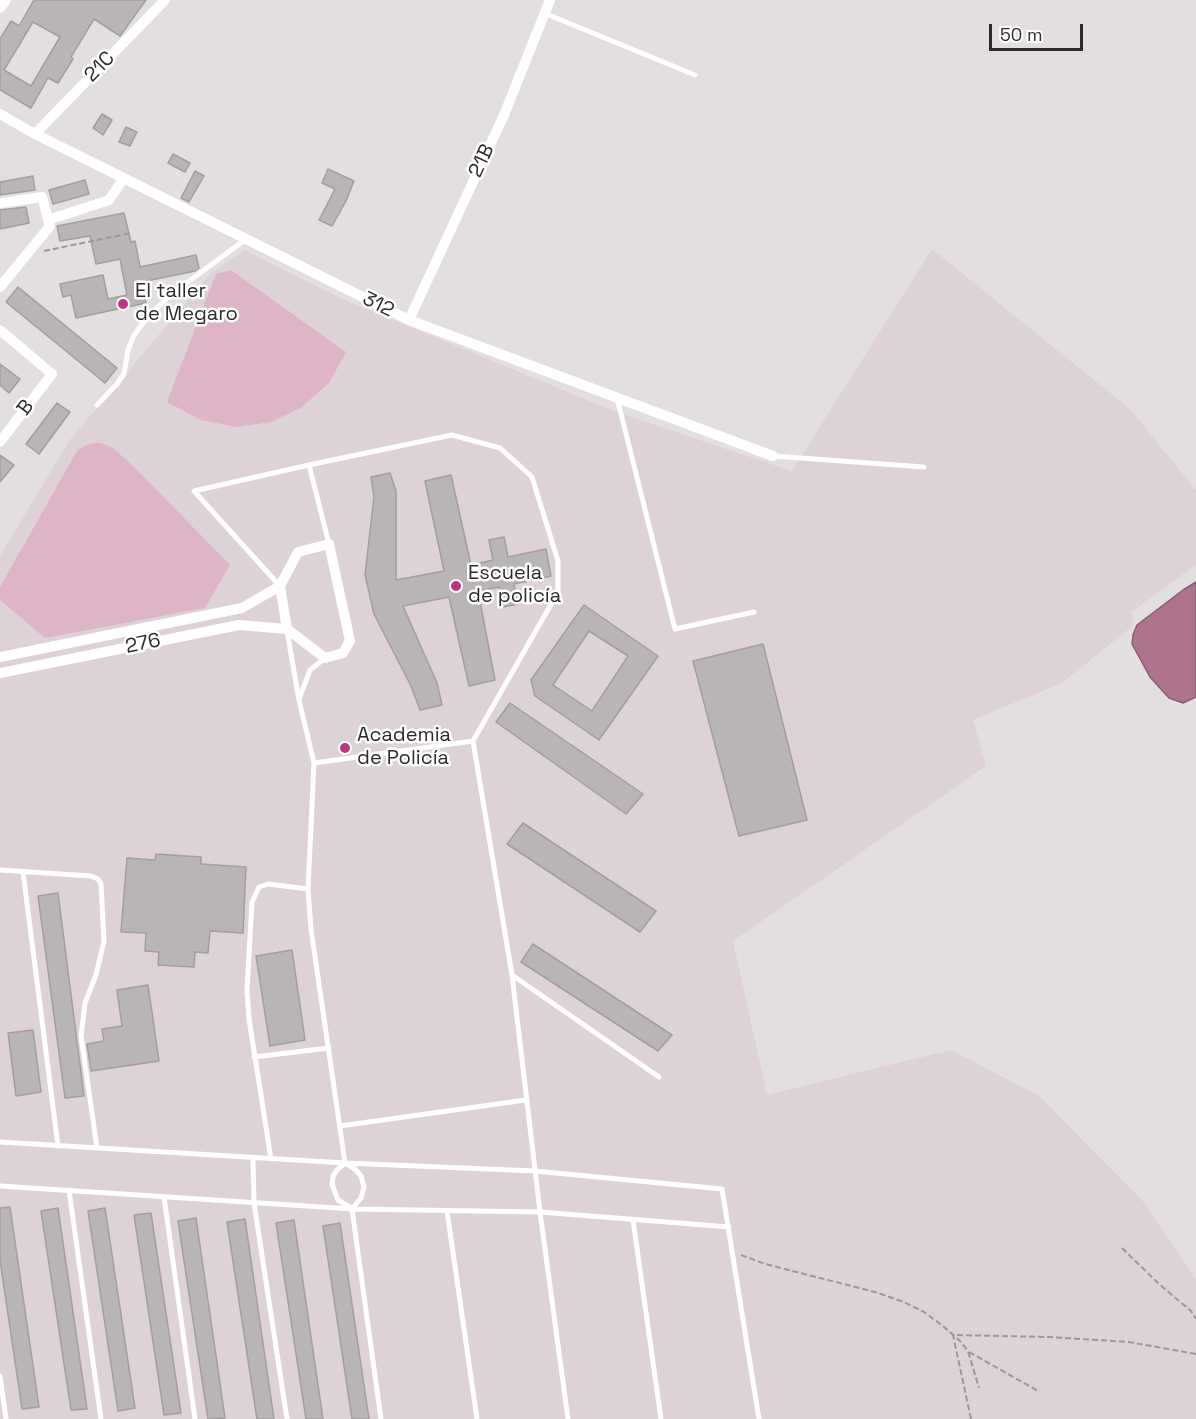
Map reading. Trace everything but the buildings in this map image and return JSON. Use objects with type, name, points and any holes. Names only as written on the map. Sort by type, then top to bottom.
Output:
[{"type":"street","points":[[0,8],[6,0]]},
{"type":"street","name":"21C","points":[[34,134],[165,0]]},
{"type":"street","name":"21B","points":[[409,320],[504,115],[550,0]]},
{"type":"street","name":"312","points":[[0,114],[34,134],[409,320],[773,456]]},
{"type":"street","points":[[48,220],[109,200],[124,178]]},
{"type":"street","points":[[0,203],[42,196],[50,226],[0,287]]},
{"type":"street","name":"B","points":[[0,330],[52,374],[0,442]]},
{"type":"street","points":[[329,544],[350,641],[343,653],[325,658],[287,629],[280,586],[298,552],[329,544]]},
{"type":"street","name":"276","points":[[0,657],[242,608],[280,586]]},
{"type":"street","name":"276","points":[[0,674],[239,625],[287,629]]},
{"type":"lane","points":[[544,13],[694,75]]},
{"type":"lane","points":[[97,405],[124,374],[128,350],[134,335],[150,314],[173,293],[246,239]]},
{"type":"lane","points":[[617,398],[675,629],[754,612]]},
{"type":"lane","points":[[280,586],[194,491],[452,435],[501,448],[532,477],[558,561],[558,592],[473,741],[512,975],[540,1212],[568,1419]]},
{"type":"lane","points":[[773,456],[924,467]]},
{"type":"lane","points":[[309,465],[329,544]]},
{"type":"lane","points":[[287,629],[299,700],[314,763],[308,889],[311,929],[345,1163]]},
{"type":"lane","points":[[299,700],[310,670],[325,658]]},
{"type":"lane","points":[[314,763],[473,741]]},
{"type":"lane","points":[[0,870],[91,876],[98,879],[101,884],[104,941],[96,975],[85,1003],[81,1036],[97,1148]]},
{"type":"lane","points":[[24,872],[58,1146]]},
{"type":"lane","points":[[271,1159],[249,1019],[252,902],[259,887],[268,885],[308,889]]},
{"type":"lane","points":[[512,975],[658,1077]]},
{"type":"lane","points":[[254,1057],[328,1048]]},
{"type":"lane","points":[[340,1126],[526,1100]]},
{"type":"lane","points":[[0,1142],[271,1159],[535,1171],[722,1188],[759,1419]]},
{"type":"lane","points":[[253,1158],[254,1203],[287,1419]]},
{"type":"lane","points":[[345,1163],[355,1168],[361,1176],[364,1187],[361,1198],[352,1209],[381,1419]]},
{"type":"lane","points":[[345,1163],[333,1176],[332,1184],[338,1200],[352,1209]]},
{"type":"lane","points":[[0,1186],[352,1209],[540,1212],[729,1227]]},
{"type":"lane","points":[[69,1190],[101,1419]]},
{"type":"lane","points":[[164,1197],[195,1419]]},
{"type":"lane","points":[[447,1211],[477,1419]]},
{"type":"lane","points":[[633,1220],[661,1419]]},
{"type":"lane","points":[[0,1376],[6,1419]]},
{"type":"path","points":[[26,255],[131,232]]},
{"type":"path","points":[[1122,1248],[1196,1318]]},
{"type":"path","points":[[733,1252],[765,1264],[875,1292],[904,1302],[924,1312],[943,1326],[968,1351],[1040,1392]]},
{"type":"path","points":[[953,1335],[1049,1337],[1129,1342],[1196,1354]]},
{"type":"path","points":[[953,1335],[971,1419]]},
{"type":"path","points":[[968,1351],[980,1388]]},
{"type":"shaded area","name":"Academia de Policía","points":[[932,249],[1130,409],[1196,490],[1196,565],[1131,612],[1134,625],[1062,683],[973,720],[986,766],[733,941],[767,1095],[951,1050],[1038,1095],[1142,1200],[1196,1279],[1196,1419],[0,1419],[0,556],[69,441],[212,272],[245,250],[345,300],[616,412],[792,471]]},
{"type":"shaded area","points":[[231,270],[346,352],[329,383],[302,407],[271,422],[236,427],[201,420],[167,402],[216,274]]},
{"type":"shaded area","points":[[94,443],[113,448],[230,565],[205,608],[45,638],[0,600],[0,587],[77,451]]},
{"type":"shaded area","points":[[1196,582],[1196,697],[1183,703],[1169,698],[1150,677],[1132,644],[1137,625]]},
{"type":"place","name":"El taller de Megaro","points":[[123,304]]},
{"type":"place","name":"Escuela de policía","points":[[456,586]]},
{"type":"place","name":"Academia de Policía","points":[[345,748]]}]
